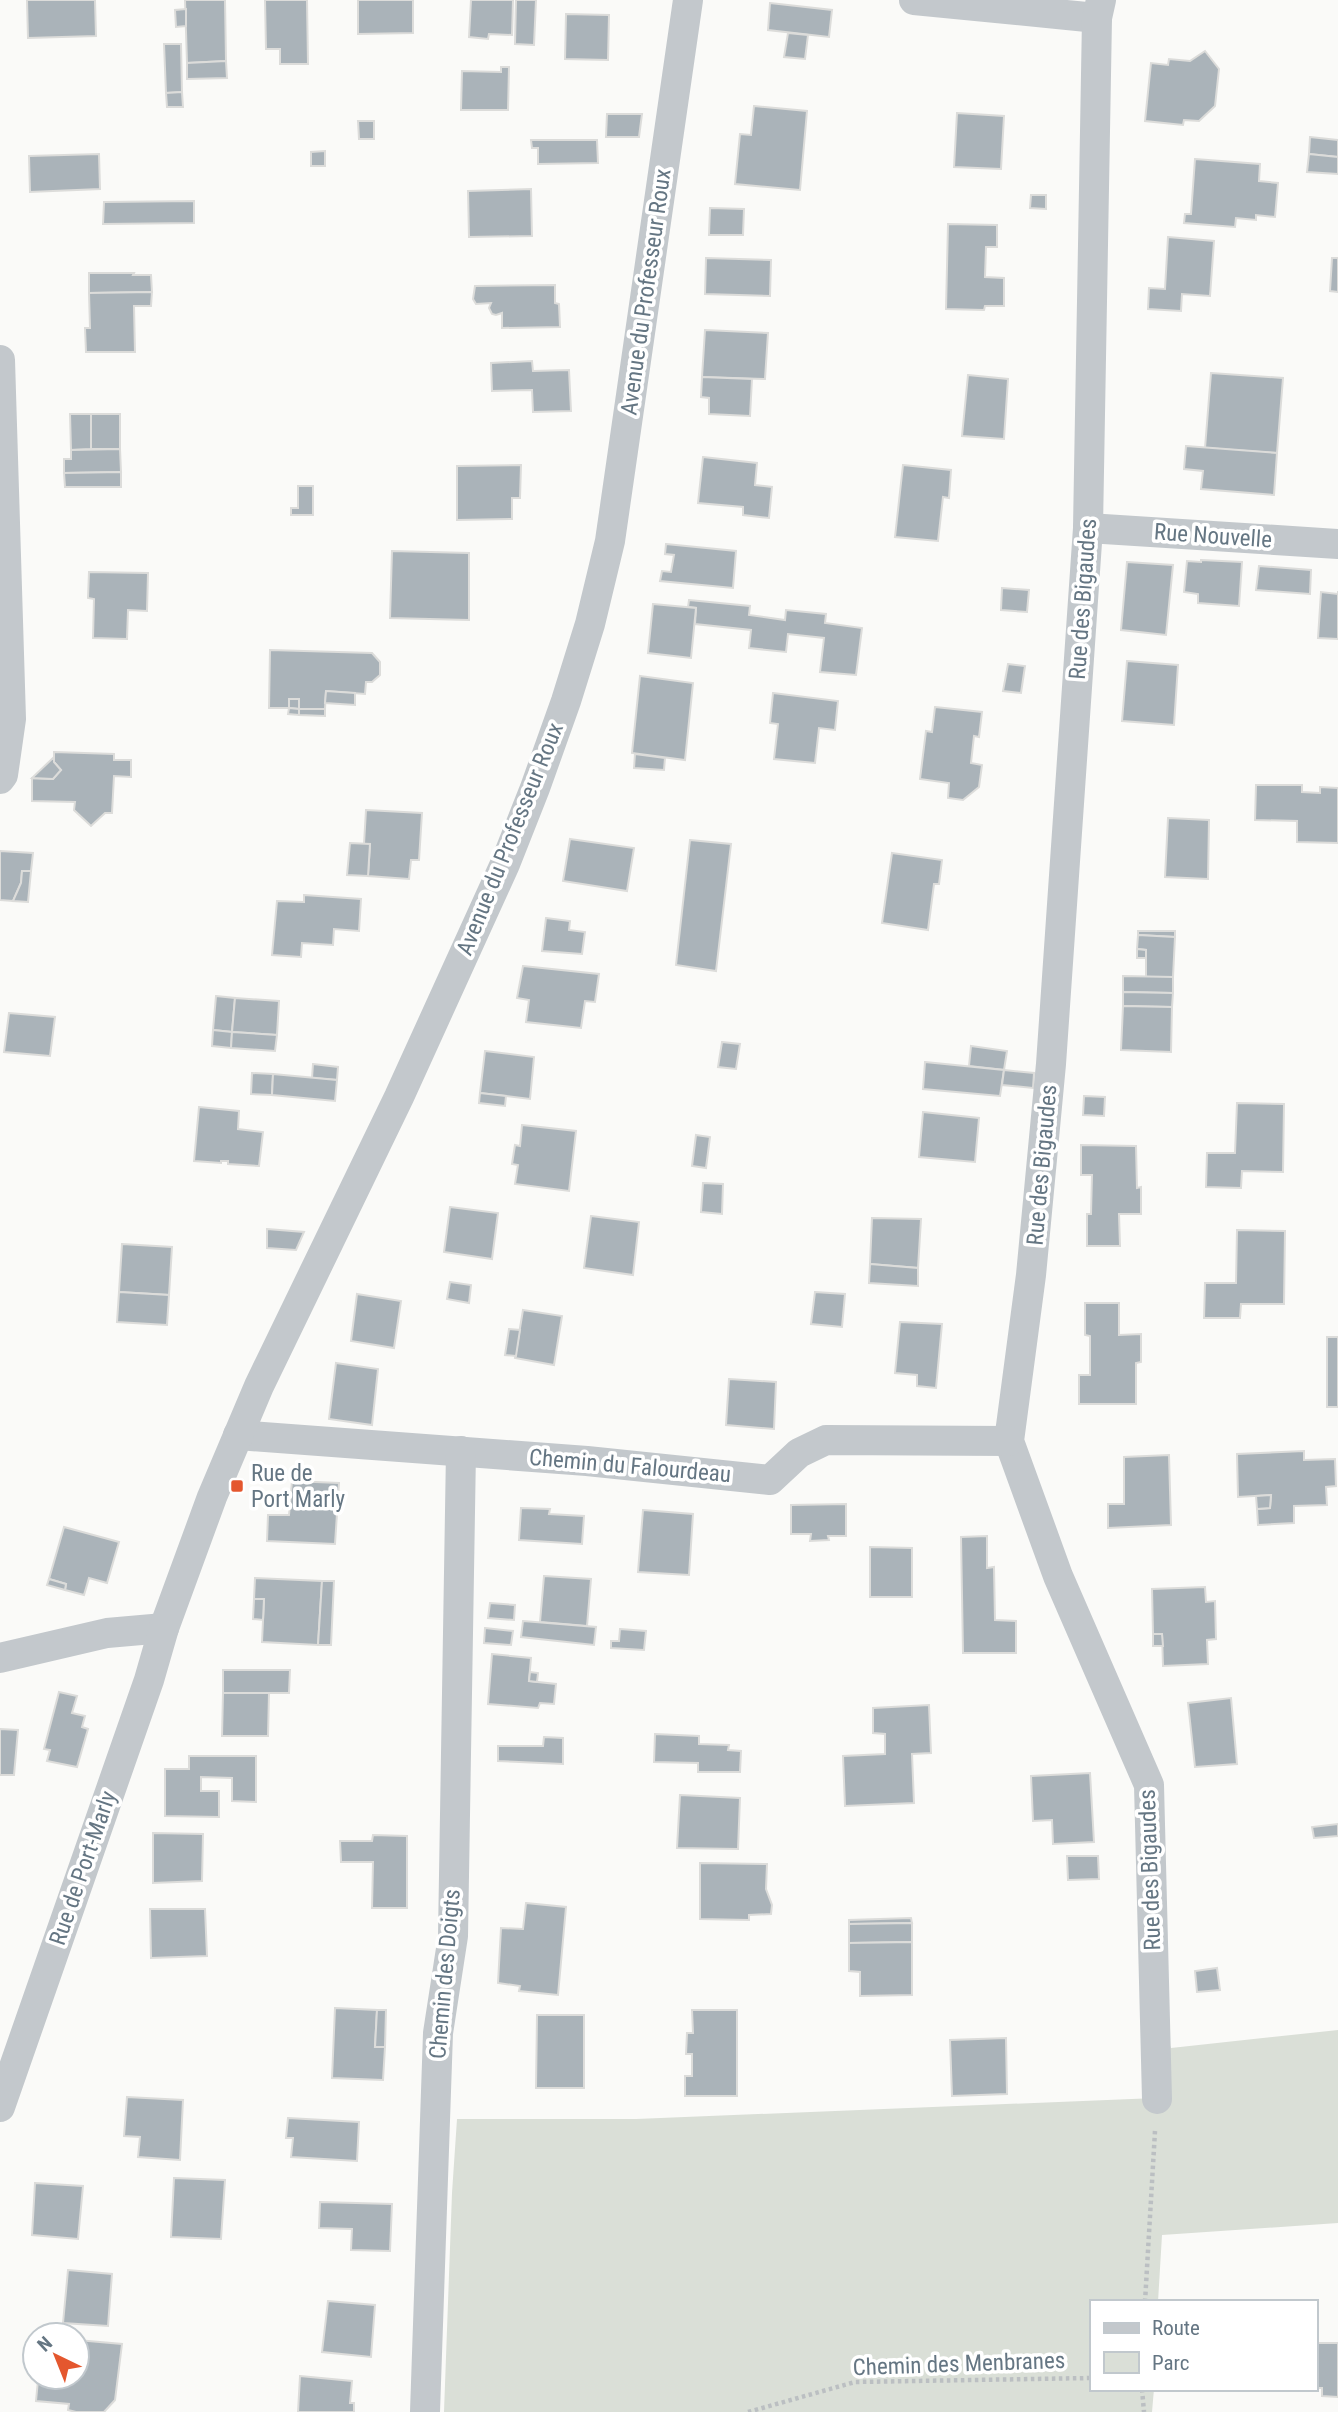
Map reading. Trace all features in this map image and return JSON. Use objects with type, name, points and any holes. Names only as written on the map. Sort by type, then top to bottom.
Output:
[{"type":"street","name":"Avenue du Professeur Roux","points":[[164,1628],[212,1496],[259,1386],[399,1097],[505,864],[570,688],[590,624],[610,541],[688,0]]},
{"type":"street","points":[[914,0],[1099,9]]},
{"type":"street","name":"Rue des Bigaudes","points":[[1099,9],[1088,528],[1051,1064],[1031,1275],[1009,1441],[1058,1576],[1149,1785],[1157,2099]]},
{"type":"street","points":[[0,360],[11,719],[3,775],[0,779]]},
{"type":"street","name":"Rue Nouvelle","points":[[1088,528],[1338,544]]},
{"type":"street","name":"Chemin du Falourdeau","points":[[238,1435],[587,1461],[770,1480],[799,1453],[826,1440],[1009,1441]]},
{"type":"street","name":"Chemin des Doigts","points":[[425,2412],[438,2033],[453,1936],[461,1451]]},
{"type":"street","points":[[0,1658],[107,1633],[164,1628]]},
{"type":"street","name":"Rue de Port-Marly","points":[[0,2107],[149,1680],[164,1628]]},
{"type":"path","points":[[1145,2300],[1157,2099]]},
{"type":"path","name":"Chemin des Menbranes","points":[[748,2412],[855,2382],[1090,2378]]},
{"type":"path","points":[[1142,2391],[1144,2412]]},
{"type":"green space","points":[[1160,2018],[1171,2048],[1338,2030],[1338,2223],[1162,2235],[1158,2300],[1090,2300],[1090,2391],[1154,2391],[1152,2412],[444,2412],[457,2119],[636,2119],[1156,2098]]},
{"type":"building","points":[[27,0],[95,0],[96,36],[28,38]]},
{"type":"building","points":[[185,0],[225,0],[226,61],[187,63]]},
{"type":"building","points":[[265,0],[307,0],[308,64],[280,64],[280,49],[266,49]]},
{"type":"building","points":[[358,0],[413,0],[413,33],[358,34]]},
{"type":"building","points":[[471,0],[513,0],[512,35],[489,34],[488,39],[469,37]]},
{"type":"building","points":[[516,0],[536,0],[534,45],[515,44]]},
{"type":"building","points":[[770,3],[832,10],[829,37],[768,30]]},
{"type":"building","points":[[186,9],[186,26],[176,27],[175,10]]},
{"type":"building","points":[[566,14],[609,15],[608,60],[565,59]]},
{"type":"building","points":[[788,33],[808,35],[805,59],[784,57]]},
{"type":"building","points":[[164,44],[181,44],[182,92],[166,93]]},
{"type":"building","points":[[1205,51],[1219,69],[1215,106],[1199,121],[1184,120],[1183,125],[1145,121],[1151,63],[1168,65],[1169,59],[1190,61]]},
{"type":"building","points":[[226,61],[227,78],[187,79],[187,63]]},
{"type":"building","points":[[501,67],[509,67],[508,110],[461,110],[462,71],[501,72]]},
{"type":"building","points":[[182,92],[183,107],[167,107],[166,93]]},
{"type":"building","points":[[754,106],[807,111],[800,190],[735,184],[740,134],[751,135]]},
{"type":"building","points":[[957,113],[1004,116],[1001,169],[954,167]]},
{"type":"building","points":[[607,114],[642,114],[639,137],[606,137]]},
{"type":"building","points":[[358,121],[374,121],[374,139],[359,139]]},
{"type":"building","points":[[1310,137],[1338,140],[1338,157],[1309,154]]},
{"type":"building","points":[[531,140],[597,140],[598,163],[538,164],[538,148],[532,148]]},
{"type":"building","points":[[325,151],[325,166],[311,166],[311,152]]},
{"type":"building","points":[[99,154],[100,189],[30,192],[29,156]]},
{"type":"building","points":[[1309,154],[1338,157],[1338,174],[1307,172]]},
{"type":"building","points":[[1195,159],[1260,164],[1259,181],[1278,183],[1275,217],[1256,215],[1256,220],[1236,218],[1235,227],[1184,223],[1185,214],[1191,214]]},
{"type":"building","points":[[531,189],[532,236],[469,237],[468,191]]},
{"type":"building","points":[[1031,195],[1046,195],[1046,209],[1030,208]]},
{"type":"building","points":[[194,201],[194,223],[103,224],[104,202]]},
{"type":"building","points":[[710,208],[744,209],[743,235],[709,235]]},
{"type":"building","points":[[948,224],[997,225],[997,247],[986,247],[985,277],[1004,278],[1004,306],[985,306],[984,310],[946,309]]},
{"type":"building","points":[[1168,237],[1214,241],[1210,296],[1182,294],[1181,311],[1148,309],[1149,288],[1165,289]]},
{"type":"building","points":[[706,258],[771,260],[770,296],[705,294]]},
{"type":"building","points":[[1332,258],[1338,258],[1338,292],[1330,291]]},
{"type":"building","points":[[89,273],[151,275],[152,292],[89,293]]},
{"type":"building","points":[[555,285],[555,303],[559,304],[560,327],[502,328],[502,313],[492,314],[489,308],[491,303],[476,304],[473,299],[475,286]]},
{"type":"building","points":[[152,292],[151,306],[134,306],[135,352],[86,352],[85,328],[90,328],[89,293]]},
{"type":"building","points":[[705,330],[768,333],[765,379],[702,377]]},
{"type":"building","points":[[532,361],[533,371],[569,370],[571,411],[533,412],[532,390],[492,391],[491,363]]},
{"type":"building","points":[[1211,373],[1283,378],[1277,453],[1205,448]]},
{"type":"building","points":[[968,375],[1008,379],[1004,439],[962,436]]},
{"type":"building","points":[[702,377],[752,379],[750,416],[709,414],[709,398],[701,397]]},
{"type":"building","points":[[70,414],[91,414],[91,449],[71,450]]},
{"type":"building","points":[[91,414],[120,414],[120,449],[91,449]]},
{"type":"building","points":[[1186,446],[1277,453],[1274,495],[1201,489],[1203,471],[1184,469]]},
{"type":"building","points":[[120,449],[121,472],[64,473],[64,459],[71,459],[71,450]]},
{"type":"building","points":[[703,457],[757,463],[755,485],[772,487],[769,518],[743,515],[743,507],[698,503]]},
{"type":"building","points":[[521,465],[520,498],[512,498],[512,519],[457,520],[457,466]]},
{"type":"building","points":[[903,465],[951,470],[949,498],[943,497],[938,541],[895,537]]},
{"type":"building","points":[[121,472],[121,487],[65,487],[64,473]]},
{"type":"building","points":[[298,486],[313,486],[313,515],[291,515],[291,508],[298,508]]},
{"type":"building","points":[[666,544],[736,551],[733,588],[660,581],[662,571],[671,572],[674,555],[665,554]]},
{"type":"building","points":[[392,551],[469,553],[469,620],[390,618]]},
{"type":"building","points":[[1187,561],[1242,562],[1239,606],[1198,603],[1198,594],[1184,592]]},
{"type":"building","points":[[1127,562],[1173,565],[1166,635],[1121,630]]},
{"type":"building","points":[[1259,566],[1311,570],[1310,594],[1256,590]]},
{"type":"building","points":[[89,572],[148,573],[147,611],[128,610],[127,639],[93,638],[94,599],[88,598]]},
{"type":"building","points":[[1002,588],[1029,590],[1027,612],[1001,610]]},
{"type":"building","points":[[1321,592],[1338,594],[1338,639],[1318,638]]},
{"type":"building","points":[[689,600],[750,606],[749,615],[785,620],[786,610],[826,614],[825,623],[862,628],[856,675],[820,672],[824,638],[788,634],[786,652],[749,648],[751,630],[695,624],[696,608],[688,607]]},
{"type":"building","points":[[653,604],[696,608],[691,658],[648,653]]},
{"type":"building","points":[[270,650],[372,653],[380,662],[380,675],[372,682],[366,682],[365,694],[326,691],[325,709],[299,709],[299,699],[289,699],[289,708],[269,708]]},
{"type":"building","points":[[1127,661],[1178,665],[1174,725],[1122,721]]},
{"type":"building","points":[[1008,664],[1025,666],[1021,693],[1003,691]]},
{"type":"building","points":[[640,676],[693,683],[685,760],[632,753]]},
{"type":"building","points":[[326,691],[355,693],[355,705],[325,703]]},
{"type":"building","points":[[773,693],[838,701],[835,730],[819,728],[815,763],[774,759],[778,724],[770,723]]},
{"type":"building","points":[[289,699],[299,699],[299,709],[289,708]]},
{"type":"building","points":[[935,707],[982,712],[979,737],[974,736],[971,763],[982,765],[979,787],[963,800],[948,798],[949,783],[920,779],[926,731],[932,732]]},
{"type":"building","points":[[289,708],[299,709],[299,715],[288,714]]},
{"type":"building","points":[[299,709],[325,709],[325,716],[299,715]]},
{"type":"building","points":[[54,752],[114,754],[114,760],[131,760],[131,777],[114,776],[112,813],[105,813],[91,826],[74,810],[75,802],[32,801],[32,778],[53,779],[61,770],[54,762]]},
{"type":"building","points":[[635,754],[665,758],[664,770],[634,768]]},
{"type":"building","points":[[54,757],[54,762],[61,770],[53,779],[32,778]]},
{"type":"building","points":[[1256,785],[1302,785],[1302,792],[1320,793],[1320,787],[1338,788],[1338,843],[1297,842],[1297,821],[1255,820]]},
{"type":"building","points":[[366,810],[422,813],[419,860],[411,860],[409,879],[368,876],[370,844],[364,844]]},
{"type":"building","points":[[1168,818],[1209,820],[1208,879],[1165,877]]},
{"type":"building","points":[[570,839],[634,848],[627,891],[563,881]]},
{"type":"building","points":[[690,840],[731,844],[716,971],[676,965]]},
{"type":"building","points":[[350,843],[370,844],[368,876],[347,875]]},
{"type":"building","points":[[0,851],[33,853],[31,871],[22,871],[21,883],[13,901],[0,900]]},
{"type":"building","points":[[892,853],[942,860],[939,884],[934,884],[928,930],[882,923]]},
{"type":"building","points":[[22,871],[31,871],[28,902],[13,901],[21,883]]},
{"type":"building","points":[[304,895],[361,899],[359,931],[334,929],[333,945],[302,943],[301,957],[272,955],[277,901],[304,902]]},
{"type":"building","points":[[546,918],[570,921],[569,930],[585,932],[582,954],[542,951]]},
{"type":"building","points":[[1138,931],[1175,931],[1175,937],[1138,935]]},
{"type":"building","points":[[1138,935],[1175,937],[1173,977],[1146,977],[1146,950],[1137,949]]},
{"type":"building","points":[[1137,949],[1146,950],[1146,958],[1137,958]]},
{"type":"building","points":[[523,966],[599,974],[595,1002],[585,1001],[581,1028],[526,1022],[529,1000],[517,998]]},
{"type":"building","points":[[1123,976],[1173,977],[1173,993],[1123,992]]},
{"type":"building","points":[[1123,992],[1173,993],[1172,1007],[1123,1006]]},
{"type":"building","points":[[216,996],[235,998],[232,1032],[213,1030]]},
{"type":"building","points":[[235,998],[279,1001],[277,1035],[232,1032]]},
{"type":"building","points":[[1123,1006],[1172,1007],[1171,1052],[1121,1050]]},
{"type":"building","points":[[9,1013],[55,1017],[50,1056],[4,1052]]},
{"type":"building","points":[[213,1030],[232,1032],[231,1048],[212,1046]]},
{"type":"building","points":[[232,1032],[277,1035],[275,1051],[231,1048]]},
{"type":"building","points":[[722,1042],[740,1044],[736,1069],[718,1067]]},
{"type":"building","points":[[971,1046],[1007,1051],[1004,1070],[969,1066]]},
{"type":"building","points":[[485,1051],[534,1057],[530,1099],[480,1093]]},
{"type":"building","points":[[925,1062],[1004,1070],[1000,1096],[923,1089]]},
{"type":"building","points":[[313,1064],[338,1067],[337,1080],[312,1078]]},
{"type":"building","points":[[1004,1070],[1034,1073],[1033,1088],[1002,1085]]},
{"type":"building","points":[[252,1073],[273,1074],[272,1095],[251,1094]]},
{"type":"building","points":[[273,1074],[337,1080],[335,1101],[272,1095]]},
{"type":"building","points":[[480,1093],[506,1096],[505,1106],[479,1103]]},
{"type":"building","points":[[1084,1096],[1105,1097],[1104,1116],[1083,1115]]},
{"type":"building","points":[[1237,1103],[1284,1104],[1283,1172],[1242,1171],[1241,1188],[1206,1187],[1207,1153],[1235,1153]]},
{"type":"building","points":[[199,1107],[239,1111],[238,1129],[263,1132],[259,1166],[228,1164],[228,1161],[194,1161]]},
{"type":"building","points":[[923,1112],[979,1118],[975,1162],[919,1157]]},
{"type":"building","points":[[522,1125],[576,1131],[569,1191],[515,1184],[518,1165],[512,1164],[515,1145],[520,1146]]},
{"type":"building","points":[[696,1135],[710,1137],[706,1168],[692,1166]]},
{"type":"building","points":[[1081,1145],[1136,1146],[1141,1214],[1119,1214],[1120,1246],[1087,1246],[1087,1214],[1091,1214],[1092,1175],[1081,1175]]},
{"type":"building","points":[[703,1183],[723,1184],[722,1214],[701,1212]]},
{"type":"building","points":[[450,1207],[498,1213],[492,1259],[444,1252]]},
{"type":"building","points":[[591,1216],[639,1222],[633,1275],[584,1268]]},
{"type":"building","points":[[872,1218],[921,1219],[918,1268],[870,1264]]},
{"type":"building","points":[[267,1229],[304,1232],[296,1250],[267,1248]]},
{"type":"building","points":[[1237,1230],[1285,1231],[1284,1304],[1241,1304],[1240,1318],[1204,1318],[1205,1283],[1236,1283]]},
{"type":"building","points":[[122,1244],[172,1247],[169,1295],[119,1292]]},
{"type":"building","points":[[870,1264],[918,1268],[918,1286],[869,1283]]},
{"type":"building","points":[[450,1282],[471,1285],[469,1303],[447,1299]]},
{"type":"building","points":[[119,1292],[169,1295],[167,1325],[117,1322]]},
{"type":"building","points":[[815,1292],[845,1294],[842,1327],[811,1324]]},
{"type":"building","points":[[357,1294],[401,1301],[394,1348],[351,1341]]},
{"type":"building","points":[[1085,1303],[1119,1303],[1119,1335],[1141,1334],[1141,1362],[1136,1363],[1136,1404],[1079,1404],[1079,1375],[1090,1375],[1090,1336],[1085,1335]]},
{"type":"building","points":[[523,1310],[562,1316],[554,1365],[515,1358]]},
{"type":"building","points":[[900,1322],[942,1324],[936,1388],[917,1386],[917,1375],[895,1373]]},
{"type":"building","points":[[509,1329],[520,1330],[516,1356],[505,1355]]},
{"type":"building","points":[[1327,1337],[1338,1337],[1338,1407],[1327,1407]]},
{"type":"building","points":[[336,1363],[378,1369],[372,1425],[329,1419]]},
{"type":"building","points":[[729,1379],[776,1382],[774,1429],[726,1425]]},
{"type":"building","points":[[1304,1451],[1304,1460],[1335,1459],[1336,1486],[1326,1487],[1327,1505],[1294,1506],[1294,1523],[1258,1525],[1257,1509],[1270,1508],[1271,1495],[1238,1497],[1237,1454]]},
{"type":"building","points":[[1169,1455],[1171,1525],[1108,1528],[1108,1504],[1124,1504],[1124,1457]]},
{"type":"building","points":[[292,1481],[339,1483],[335,1544],[267,1541],[268,1515],[289,1515]]},
{"type":"building","points":[[1271,1495],[1270,1508],[1257,1509],[1256,1496]]},
{"type":"building","points":[[846,1504],[846,1536],[828,1536],[829,1540],[810,1541],[811,1534],[791,1534],[791,1505]]},
{"type":"building","points":[[521,1508],[550,1509],[549,1514],[584,1516],[582,1544],[519,1540]]},
{"type":"building","points":[[643,1510],[693,1514],[689,1575],[638,1572]]},
{"type":"building","points":[[64,1527],[119,1542],[107,1583],[89,1578],[84,1595],[65,1590],[66,1584],[49,1579]]},
{"type":"building","points":[[987,1536],[987,1568],[994,1567],[995,1620],[1016,1621],[1016,1653],[963,1653],[961,1537]]},
{"type":"building","points":[[870,1547],[912,1548],[912,1597],[870,1597]]},
{"type":"building","points":[[544,1576],[591,1579],[587,1626],[540,1622]]},
{"type":"building","points":[[255,1578],[322,1581],[318,1645],[262,1642],[264,1599],[254,1599]]},
{"type":"building","points":[[49,1579],[66,1584],[65,1590],[47,1585]]},
{"type":"building","points":[[322,1581],[334,1581],[331,1645],[318,1645]]},
{"type":"building","points":[[1205,1587],[1206,1602],[1215,1601],[1216,1639],[1207,1640],[1208,1664],[1163,1666],[1162,1634],[1153,1634],[1152,1589]]},
{"type":"building","points":[[254,1599],[264,1599],[263,1620],[253,1619]]},
{"type":"building","points":[[490,1603],[515,1605],[514,1620],[488,1618]]},
{"type":"building","points":[[523,1621],[596,1627],[594,1645],[521,1637]]},
{"type":"building","points":[[485,1628],[513,1631],[511,1645],[484,1643]]},
{"type":"building","points":[[620,1629],[646,1631],[644,1650],[611,1648],[611,1641],[619,1641]]},
{"type":"building","points":[[1153,1634],[1162,1634],[1163,1646],[1153,1646]]},
{"type":"building","points":[[492,1654],[531,1658],[529,1681],[556,1684],[554,1704],[540,1703],[538,1708],[488,1704]]},
{"type":"building","points":[[223,1670],[290,1670],[289,1693],[223,1693]]},
{"type":"building","points":[[530,1672],[538,1673],[537,1682],[529,1681]]},
{"type":"building","points":[[59,1692],[77,1696],[72,1713],[85,1716],[82,1727],[88,1729],[77,1767],[47,1761],[50,1750],[44,1749]]},
{"type":"building","points":[[223,1693],[269,1693],[268,1736],[222,1736]]},
{"type":"building","points":[[1231,1698],[1237,1764],[1195,1767],[1188,1703]]},
{"type":"building","points":[[929,1705],[931,1753],[912,1754],[914,1803],[845,1806],[843,1756],[885,1754],[885,1734],[873,1733],[873,1708]]},
{"type":"building","points":[[0,1729],[18,1730],[14,1775],[0,1775]]},
{"type":"building","points":[[655,1734],[699,1736],[699,1744],[729,1745],[728,1750],[741,1751],[740,1772],[698,1772],[698,1763],[654,1762]]},
{"type":"building","points":[[544,1737],[563,1738],[563,1764],[498,1761],[498,1746],[543,1746]]},
{"type":"building","points":[[189,1756],[256,1756],[256,1802],[232,1801],[232,1778],[201,1777],[201,1791],[219,1791],[219,1817],[165,1816],[165,1769],[189,1769]]},
{"type":"building","points":[[1090,1773],[1094,1842],[1053,1844],[1052,1820],[1033,1821],[1031,1776]]},
{"type":"building","points":[[680,1795],[740,1798],[738,1849],[677,1848]]},
{"type":"building","points":[[1338,1824],[1338,1836],[1314,1838],[1312,1827]]},
{"type":"building","points":[[153,1833],[203,1834],[202,1881],[153,1883]]},
{"type":"building","points":[[373,1835],[407,1836],[407,1908],[372,1908],[373,1862],[341,1862],[340,1841],[372,1841]]},
{"type":"building","points":[[1067,1856],[1098,1856],[1099,1879],[1068,1880]]},
{"type":"building","points":[[700,1863],[767,1864],[766,1889],[772,1905],[771,1914],[749,1915],[749,1920],[700,1919]]},
{"type":"building","points":[[526,1903],[566,1907],[558,1995],[519,1991],[520,1986],[498,1983],[501,1928],[523,1929]]},
{"type":"building","points":[[150,1909],[205,1909],[207,1956],[151,1958]]},
{"type":"building","points":[[911,1918],[912,1923],[849,1924],[849,1920]]},
{"type":"building","points":[[912,1923],[912,1942],[849,1943],[849,1924]]},
{"type":"building","points":[[912,1942],[912,1995],[860,1996],[860,1972],[849,1971],[849,1943]]},
{"type":"building","points":[[1217,1968],[1220,1990],[1197,1992],[1195,1971]]},
{"type":"building","points":[[335,2008],[377,2010],[375,2047],[385,2047],[383,2080],[332,2078]]},
{"type":"building","points":[[377,2010],[386,2010],[385,2047],[375,2047]]},
{"type":"building","points":[[692,2010],[737,2010],[737,2096],[685,2096],[685,2076],[692,2076],[692,2054],[686,2054],[687,2033],[693,2033]]},
{"type":"building","points":[[537,2015],[584,2015],[584,2088],[536,2088]]},
{"type":"building","points":[[1006,2038],[1007,2094],[952,2096],[950,2040]]},
{"type":"building","points":[[127,2097],[183,2100],[180,2160],[138,2157],[140,2137],[124,2136]]},
{"type":"building","points":[[288,2118],[359,2122],[357,2161],[291,2157],[293,2138],[286,2138]]},
{"type":"building","points":[[174,2178],[225,2180],[221,2239],[171,2237]]},
{"type":"building","points":[[35,2183],[83,2186],[78,2239],[32,2235]]},
{"type":"building","points":[[320,2202],[392,2204],[390,2251],[351,2250],[352,2229],[319,2228]]},
{"type":"building","points":[[68,2270],[112,2274],[108,2326],[91,2325],[91,2321],[63,2321]]},
{"type":"building","points":[[328,2301],[375,2305],[371,2357],[322,2352]]},
{"type":"building","points":[[91,2341],[122,2344],[115,2400],[104,2412],[76,2412],[68,2410],[69,2404],[36,2401],[37,2391],[91,2391]]},
{"type":"building","points":[[1317,2343],[1338,2343],[1338,2397],[1322,2396],[1322,2388],[1317,2388]]},
{"type":"building","points":[[300,2376],[352,2381],[350,2403],[354,2403],[354,2412],[298,2412]]},
{"type":"place","name":"Rue de Port Marly","points":[[237,1486]]}]
